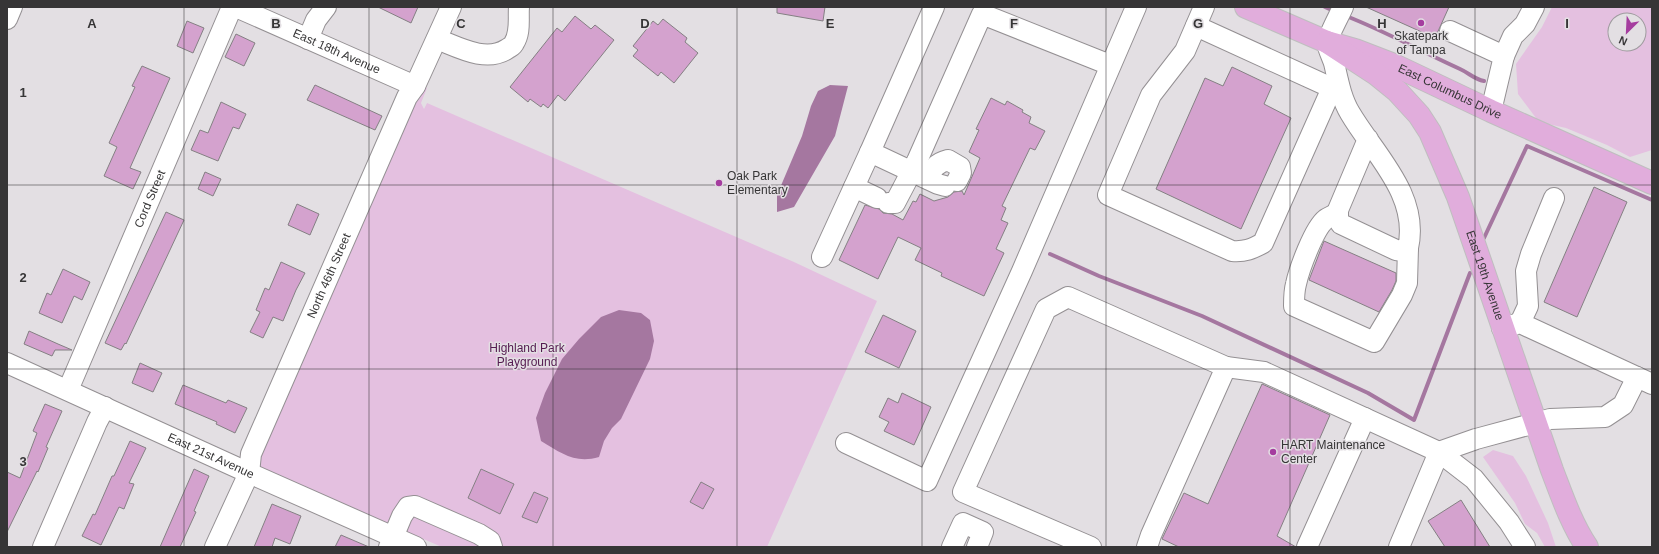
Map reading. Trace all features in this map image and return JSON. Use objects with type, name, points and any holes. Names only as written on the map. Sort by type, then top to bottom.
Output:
[{"type":"main road","name":"East Columbus Drive","points":[[1246,7],[1327,42],[1355,50],[1394,65],[1449,92],[1652,183]]},
{"type":"main road","name":"East 19th Avenue","points":[[1327,42],[1376,74],[1397,91],[1419,115],[1430,132],[1511,326],[1536,424],[1568,511],[1587,547]]},
{"type":"main road","points":[[1419,115],[1431,100],[1449,92]]},
{"type":"street","points":[[7,19],[12,7]]},
{"type":"street","name":"Cord Street","points":[[68,390],[232,7]]},
{"type":"street","name":"East 18th Avenue","points":[[236,7],[415,86]]},
{"type":"street","name":"North 46th Street","points":[[215,547],[249,473],[255,446],[407,98],[415,86],[451,7]]},
{"type":"street","points":[[437,39],[471,52],[486,55],[500,54],[514,44],[519,28],[519,7]]},
{"type":"street","points":[[822,257],[934,7]]},
{"type":"street","points":[[846,443],[927,481],[1018,278],[1136,7]]},
{"type":"street","points":[[1204,7],[1180,60],[1151,95],[1108,195],[1232,251],[1244,252],[1253,248],[1263,243],[1335,85]]},
{"type":"street","points":[[1344,7],[1327,42],[1335,85],[1357,126],[1368,139],[1402,194],[1408,211],[1410,227],[1407,283],[1402,295],[1374,342],[1294,306],[1295,286],[1300,268],[1310,245],[1322,224],[1337,213],[1368,139]]},
{"type":"street","points":[[1491,111],[1504,56],[1513,36],[1525,24],[1534,7]]},
{"type":"street","points":[[308,39],[320,9]]},
{"type":"street","points":[[854,187],[883,200],[896,203],[936,179],[983,11],[1110,65]]},
{"type":"street","points":[[1196,26],[1335,85]]},
{"type":"street","points":[[1450,31],[1504,56]]},
{"type":"street","points":[[870,152],[936,179]]},
{"type":"street","points":[[1399,547],[1438,452],[1476,439],[1550,419],[1605,417],[1623,404],[1645,380],[1511,326],[1528,306],[1526,271],[1531,254],[1554,198]]},
{"type":"street","points":[[1337,213],[1341,224],[1396,250],[1404,251],[1408,248]]},
{"type":"street","points":[[1091,547],[964,492],[1046,309],[1068,297],[1226,367],[1264,372],[1438,452],[1474,479],[1508,522],[1525,547]]},
{"type":"street","name":"East 21st Avenue","points":[[7,363],[249,473],[391,542],[416,547]]},
{"type":"street","points":[[1147,547],[1226,367]]},
{"type":"street","points":[[43,547],[97,422],[105,407]]},
{"type":"street","points":[[1307,547],[1365,418]]},
{"type":"street","points":[[391,542],[402,516],[408,507],[415,506],[479,534],[490,541],[492,547]]},
{"type":"street","points":[[952,547],[963,523],[983,532],[978,547]]},
{"type":"green space","points":[[1552,7],[1652,7],[1652,150],[1630,157],[1607,145],[1566,128],[1539,122],[1518,94],[1516,64],[1542,27]]},
{"type":"green space","name":"Highland Park Playground","points":[[423,86],[427,88],[421,103],[424,109],[427,103],[794,262],[877,301],[767,547],[442,547],[257,468],[258,455]]},
{"type":"green space","points":[[1493,450],[1513,456],[1526,476],[1548,523],[1556,547],[1545,547],[1537,533],[1525,524],[1515,503],[1483,457]]},
{"type":"shaded area","points":[[830,85],[848,86],[835,136],[794,207],[777,212],[777,195],[802,136],[811,106],[818,91]]},
{"type":"shaded area","points":[[619,310],[641,313],[650,320],[654,341],[650,359],[621,419],[612,428],[604,441],[599,457],[583,459],[568,456],[541,441],[536,418],[545,393],[562,359],[601,317]]},
{"type":"building","points":[[378,7],[418,7],[411,23]]},
{"type":"building","points":[[777,7],[825,7],[823,21],[777,13]]},
{"type":"building","name":"Skatepark of Tampa","points":[[1366,7],[1449,7],[1435,38]]},
{"type":"building","points":[[575,16],[591,29],[595,25],[614,40],[565,101],[558,95],[548,108],[543,104],[541,107],[530,99],[528,102],[510,87],[557,28],[562,32]]},
{"type":"building","points":[[663,19],[687,38],[685,42],[698,53],[674,83],[661,72],[658,76],[633,56],[638,50],[633,46],[653,21],[658,25]]},
{"type":"building","points":[[187,21],[204,28],[193,53],[177,46]]},
{"type":"building","points":[[236,34],[255,43],[244,66],[225,57]]},
{"type":"building","points":[[142,66],[170,78],[130,168],[141,172],[133,189],[104,176],[117,147],[109,143],[135,87],[132,86]]},
{"type":"building","points":[[1232,67],[1272,86],[1264,104],[1291,118],[1241,229],[1156,189],[1205,78],[1223,86]]},
{"type":"building","points":[[315,85],[382,116],[375,130],[307,100]]},
{"type":"building","points":[[991,98],[1005,105],[1007,101],[1023,110],[1022,112],[1031,117],[1029,123],[1045,131],[1035,150],[1030,148],[1002,206],[1006,208],[1001,220],[1008,223],[996,249],[1004,253],[984,296],[941,276],[942,273],[915,260],[921,248],[898,237],[878,279],[839,260],[865,205],[879,209],[883,213],[892,214],[903,220],[913,201],[916,202],[920,194],[934,201],[948,197],[954,192],[962,191],[964,195],[980,158],[969,152],[979,130],[976,129]]},
{"type":"building","points":[[221,102],[246,114],[239,129],[233,127],[218,161],[191,150],[200,130],[208,133]]},
{"type":"building","points":[[205,172],[221,179],[213,196],[198,189]]},
{"type":"building","points":[[1594,187],[1627,202],[1577,317],[1544,302]]},
{"type":"building","points":[[297,204],[319,214],[310,235],[288,225]]},
{"type":"building","points":[[166,212],[184,220],[126,344],[125,343],[121,350],[105,343]]},
{"type":"building","points":[[1324,241],[1396,273],[1396,281],[1379,312],[1309,280]]},
{"type":"building","points":[[281,262],[305,273],[283,321],[273,317],[263,338],[250,332],[260,312],[256,310],[265,288],[269,290]]},
{"type":"building","points":[[63,269],[90,282],[82,300],[74,296],[62,323],[39,313],[47,293],[51,295]]},
{"type":"building","points":[[883,315],[916,331],[899,368],[865,352]]},
{"type":"building","points":[[29,331],[72,350],[55,350],[52,356],[24,344]]},
{"type":"building","points":[[140,363],[162,373],[153,392],[132,383]]},
{"type":"building","name":"HART Maintenance Center","points":[[1262,384],[1330,415],[1277,536],[1296,547],[1179,547],[1162,539],[1184,493],[1208,504]]},
{"type":"building","points":[[183,385],[226,403],[228,400],[247,408],[235,433],[216,424],[217,422],[175,404]]},
{"type":"building","points":[[902,393],[931,407],[914,445],[884,431],[889,422],[879,417],[888,398],[898,403]]},
{"type":"building","points":[[45,404],[62,411],[46,447],[48,448],[38,472],[37,471],[7,532],[7,472],[20,478],[37,433],[33,431]]},
{"type":"building","points":[[130,441],[146,448],[129,483],[134,484],[124,509],[119,507],[101,545],[82,536],[93,514],[95,515],[112,476],[114,476]]},
{"type":"building","points":[[194,469],[209,476],[194,511],[196,512],[180,547],[160,547]]},
{"type":"building","points":[[481,469],[514,484],[500,514],[468,498]]},
{"type":"building","points":[[701,482],[714,489],[703,509],[690,502]]},
{"type":"building","points":[[534,492],[548,498],[537,523],[522,517]]},
{"type":"building","points":[[1461,500],[1490,547],[1445,547],[1428,521]]},
{"type":"building","points":[[272,504],[301,516],[290,544],[275,538],[272,547],[254,547]]},
{"type":"building","points":[[341,535],[369,547],[335,547]]},
{"type":"waterway","points":[[1325,7],[1336,12]]},
{"type":"waterway","points":[[1346,16],[1484,81]]},
{"type":"waterway","points":[[1484,238],[1527,146],[1652,200]]},
{"type":"waterway","points":[[1050,254],[1099,276],[1202,316],[1368,393],[1414,420],[1470,273]]},
{"type":"place","name":"Skatepark of Tampa","points":[[1421,23]]},
{"type":"place","name":"Oak Park Elementary","points":[[719,183]]},
{"type":"place","name":"HART Maintenance Center","points":[[1273,452]]}]
